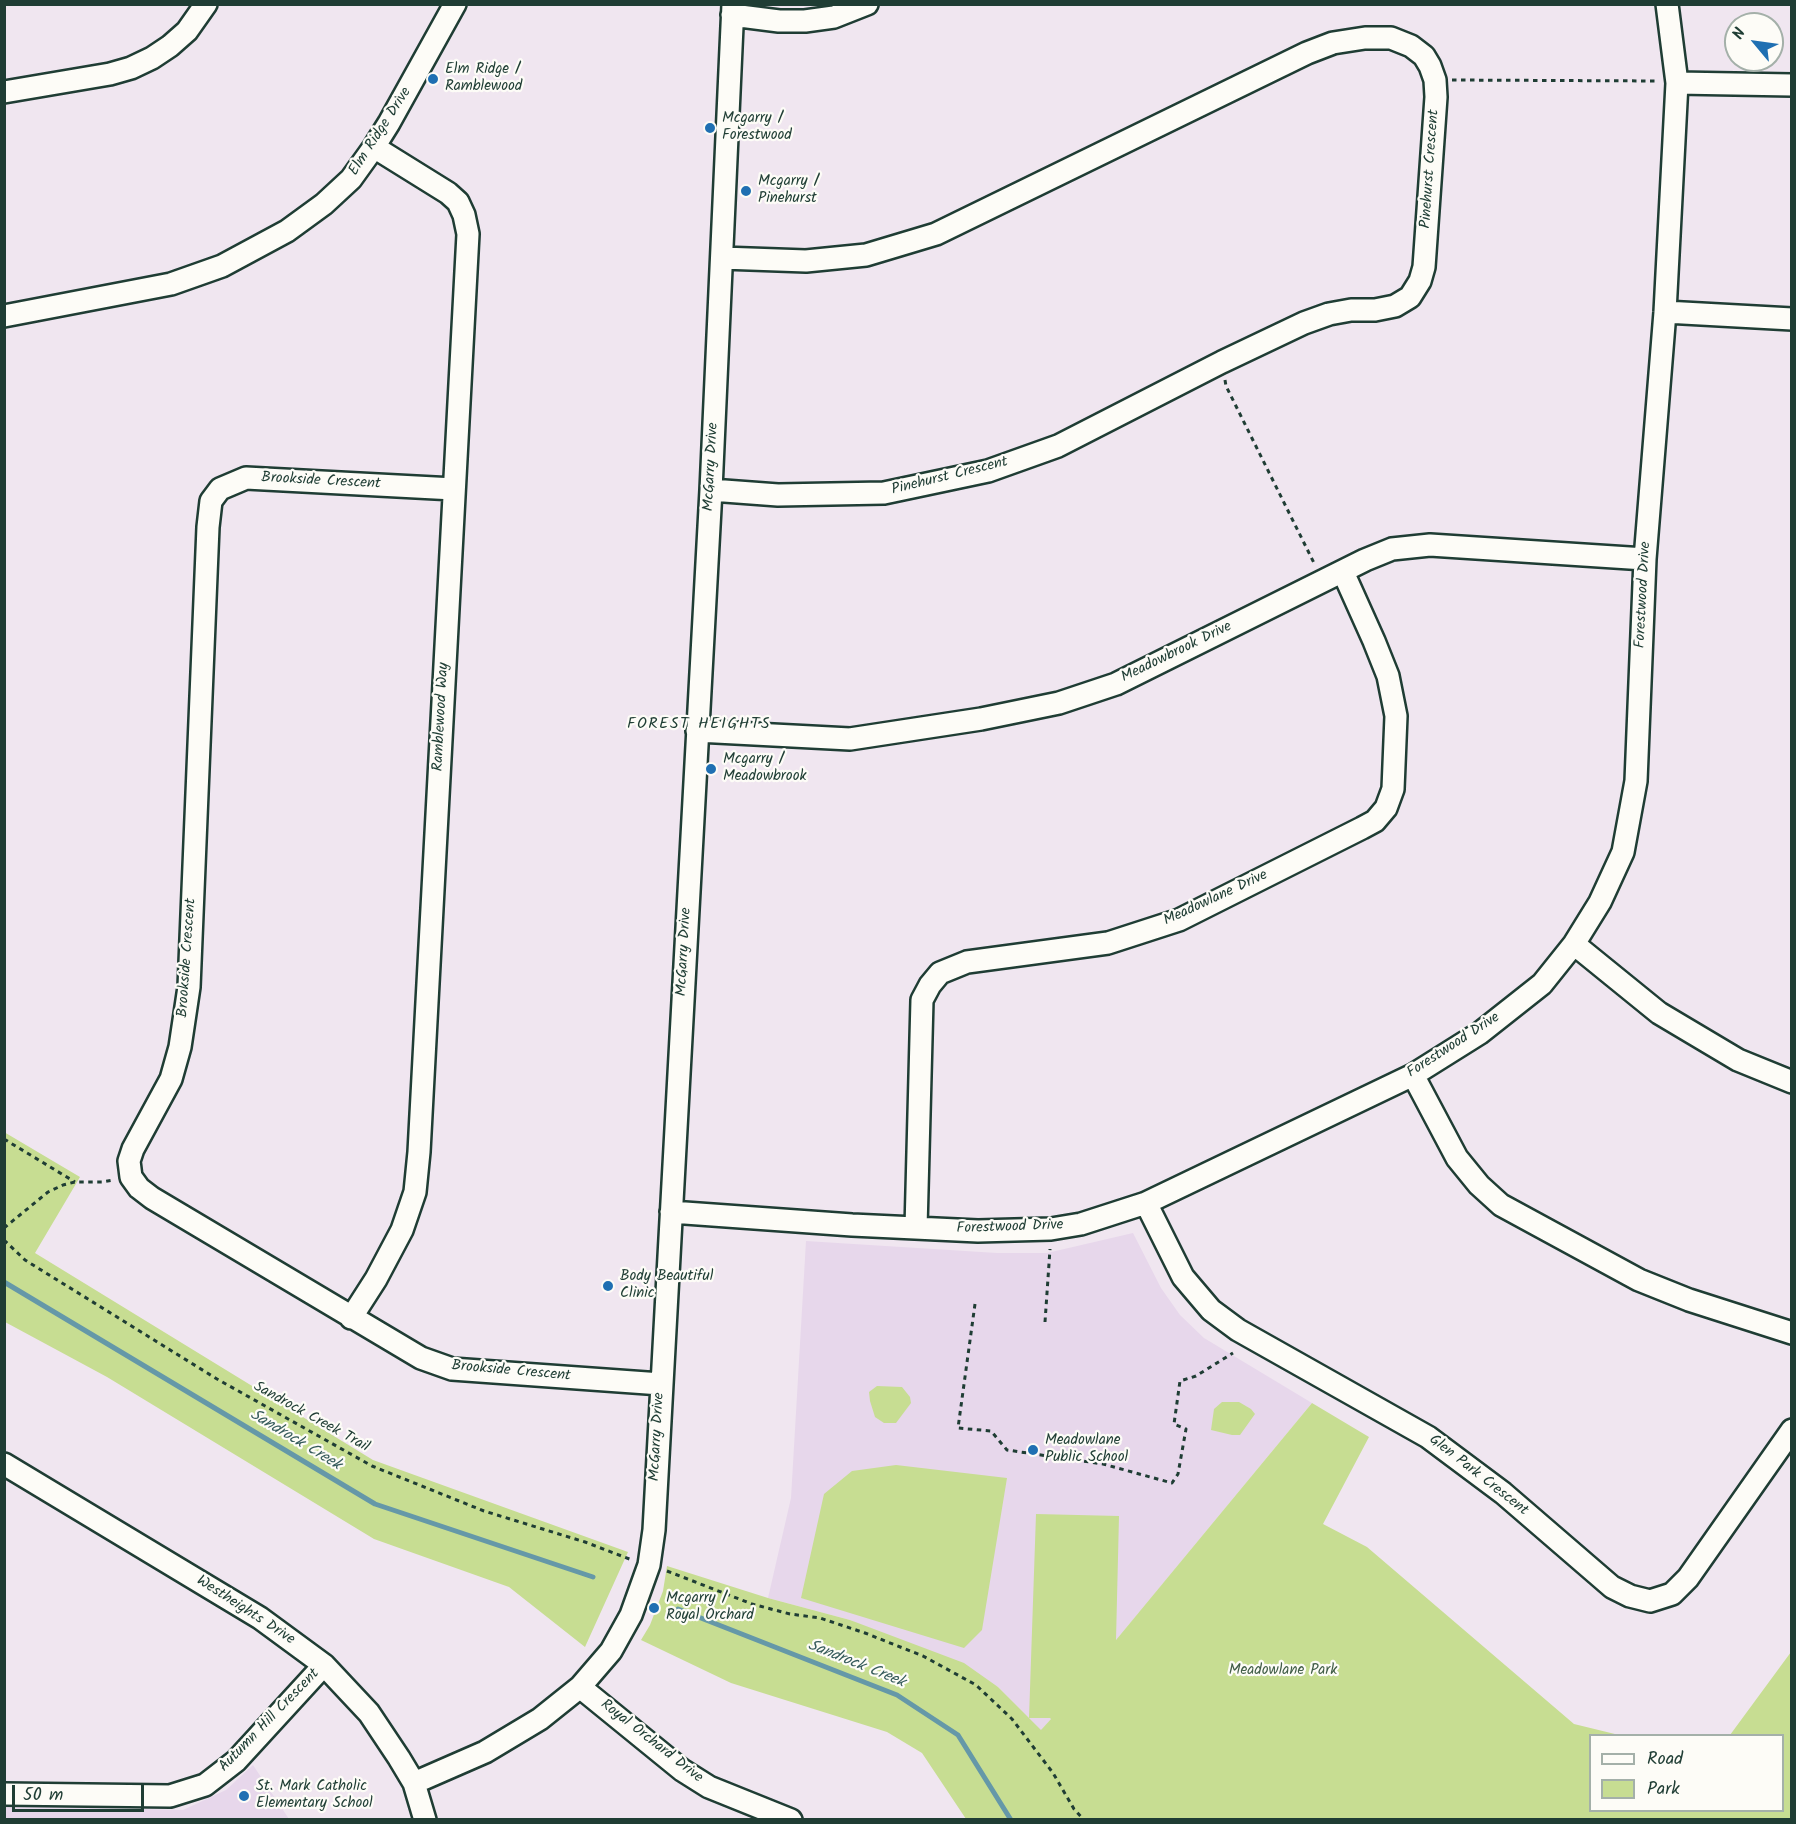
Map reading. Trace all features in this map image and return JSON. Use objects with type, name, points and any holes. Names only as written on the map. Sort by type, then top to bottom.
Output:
[{"type":"street","points":[[4,92],[110,74],[131,68],[170,46],[187,31],[206,4]]},
{"type":"street","name":"Elm Ridge Drive","points":[[4,315],[171,284],[222,266],[288,231],[324,204],[351,179],[374,147],[407,92],[455,4]]},
{"type":"street","points":[[733,10],[779,21],[805,21],[834,17],[867,4]]},
{"type":"street","name":"Forestwood Drive","points":[[671,1212],[978,1231],[1051,1229],[1081,1224],[1146,1203],[1413,1075],[1480,1033],[1542,984],[1574,944],[1600,902],[1623,852],[1636,781],[1645,559],[1665,312],[1677,83],[1667,4]]},
{"type":"street","name":"McGarry Drive","points":[[414,1783],[495,1747],[540,1719],[580,1687],[611,1652],[631,1616],[648,1565],[654,1530],[711,490],[733,10]]},
{"type":"street","name":"Pinehurst Crescent","points":[[711,490],[778,495],[884,493],[988,471],[1059,446],[1222,362],[1304,323],[1329,314],[1395,306],[1410,297],[1420,281],[1424,267],[1436,97],[1435,80],[1424,56],[1411,46],[1391,38],[1365,38],[1333,43],[1307,53],[936,234],[866,255],[806,261],[722,258]]},
{"type":"street","points":[[1677,83],[1791,85]]},
{"type":"street","name":"Ramblewood Way","points":[[351,1318],[376,1279],[402,1230],[415,1192],[468,234],[458,202],[448,193],[374,147]]},
{"type":"street","points":[[1665,312],[1791,319]]},
{"type":"street","name":"Brookside Crescent","points":[[454,489],[246,478],[220,489],[211,501],[208,527],[189,987],[180,1047],[171,1079],[133,1149],[129,1161],[130,1177],[152,1198],[421,1358],[452,1369],[661,1384]]},
{"type":"street","name":"Meadowbrook Drive","points":[[697,731],[850,739],[981,719],[1059,703],[1116,684],[1365,560],[1392,549],[1430,545],[1645,559]]},
{"type":"street","name":"Meadowlane Drive","points":[[916,1228],[922,1000],[940,973],[967,962],[1108,943],[1179,920],[1362,828],[1375,820],[1386,808],[1393,789],[1396,716],[1388,676],[1343,572]]},
{"type":"street","points":[[1574,944],[1659,1013],[1738,1060],[1791,1082]]},
{"type":"street","points":[[1413,1075],[1457,1158],[1479,1185],[1501,1205],[1639,1280],[1689,1300],[1791,1333]]},
{"type":"street","name":"Glen Park Crescent","points":[[1146,1203],[1183,1277],[1211,1310],[1238,1330],[1428,1437],[1503,1493],[1612,1587],[1630,1596],[1650,1601],[1672,1594],[1688,1578],[1791,1430]]},
{"type":"street","name":"Westheights Drive","points":[[4,1464],[260,1617],[324,1665],[369,1713],[414,1783],[424,1820]]},
{"type":"street","name":"Autumn Hill Crescent","points":[[4,1794],[170,1796],[205,1785],[236,1761],[324,1665]]},
{"type":"street","name":"Royal Orchard Drive","points":[[580,1687],[682,1770],[757,1813],[791,1820]]},
{"type":"path","points":[[1435,80],[1651,80],[1677,83]]},
{"type":"path","points":[[1222,362],[1226,386],[1318,570]]},
{"type":"path","points":[[4,1139],[75,1182]]},
{"type":"path","points":[[4,1228],[48,1192],[63,1185],[130,1177]]},
{"type":"path","points":[[1045,1322],[1051,1229]]},
{"type":"path","name":"Sandrock Creek Trail","points":[[4,1240],[25,1260],[217,1379],[372,1466],[484,1511],[585,1542],[634,1560]]},
{"type":"path","points":[[975,1304],[958,1428],[991,1431],[1006,1450],[1103,1464],[1172,1483],[1178,1474],[1186,1429],[1174,1424],[1180,1381],[1196,1376],[1233,1353]]},
{"type":"path","points":[[660,1569],[752,1604],[790,1614],[820,1618],[865,1633],[922,1656],[976,1684],[1012,1719],[1053,1773],[1074,1809],[1084,1820]]},
{"type":"shaded area","name":"Meadowlane Public School","points":[[1133,1233],[1161,1288],[1180,1315],[1204,1338],[1312,1403],[1041,1731],[998,1687],[850,1620],[768,1598],[791,1498],[806,1241],[997,1253],[1047,1253]]},
{"type":"shaded area","name":"St. Mark Catholic Elementary School","points":[[253,1765],[289,1819],[5,1819],[5,1806],[183,1810],[226,1790]]},
{"type":"green space","points":[[4,1132],[80,1177],[35,1253],[373,1460],[628,1552],[585,1647],[509,1587],[374,1539],[107,1377],[5,1322]]},
{"type":"green space","points":[[877,1386],[902,1387],[910,1397],[911,1403],[896,1423],[884,1423],[875,1417],[869,1392]]},
{"type":"green space","points":[[1222,1402],[1239,1402],[1255,1414],[1240,1435],[1211,1430],[1214,1409]]},
{"type":"green space","name":"Meadowlane Park","points":[[1312,1403],[1369,1437],[1323,1524],[1367,1547],[1574,1724],[1615,1734],[1589,1734],[1589,1812],[1784,1812],[1784,1734],[1731,1734],[1791,1652],[1791,1819],[966,1819],[922,1753],[887,1732],[731,1683],[641,1640],[650,1625],[663,1591],[667,1566],[768,1598],[850,1620],[964,1663],[998,1687],[1029,1718],[1036,1514],[1119,1516],[1116,1640]],"holes":[[[1029,1718],[1050,1718],[1041,1730]]]},
{"type":"green space","points":[[896,1465],[1007,1478],[982,1630],[964,1648],[801,1598],[824,1494],[852,1471]]},
{"type":"waterway","name":"Sandrock Creek","points":[[4,1282],[375,1504],[593,1577]]},
{"type":"waterway","name":"Sandrock Creek","points":[[678,1609],[897,1695],[958,1735],[1011,1820]]},
{"type":"place","name":"Elm Ridge / Ramblewood","points":[[433,79]]},
{"type":"place","name":"Mcgarry / Forestwood","points":[[710,128]]},
{"type":"place","name":"Mcgarry / Pinehurst","points":[[746,191]]},
{"type":"place","name":"Mcgarry / Meadowbrook","points":[[711,769]]},
{"type":"place","name":"Body Beautiful Clinic","points":[[608,1286]]},
{"type":"place","name":"Meadowlane Public School","points":[[1033,1450]]},
{"type":"place","name":"Mcgarry / Royal Orchard","points":[[654,1608]]},
{"type":"place","name":"St. Mark Catholic Elementary School","points":[[244,1796]]},
{"type":"district","name":"FOREST HEIGHTS","points":[[699,725]]}]
